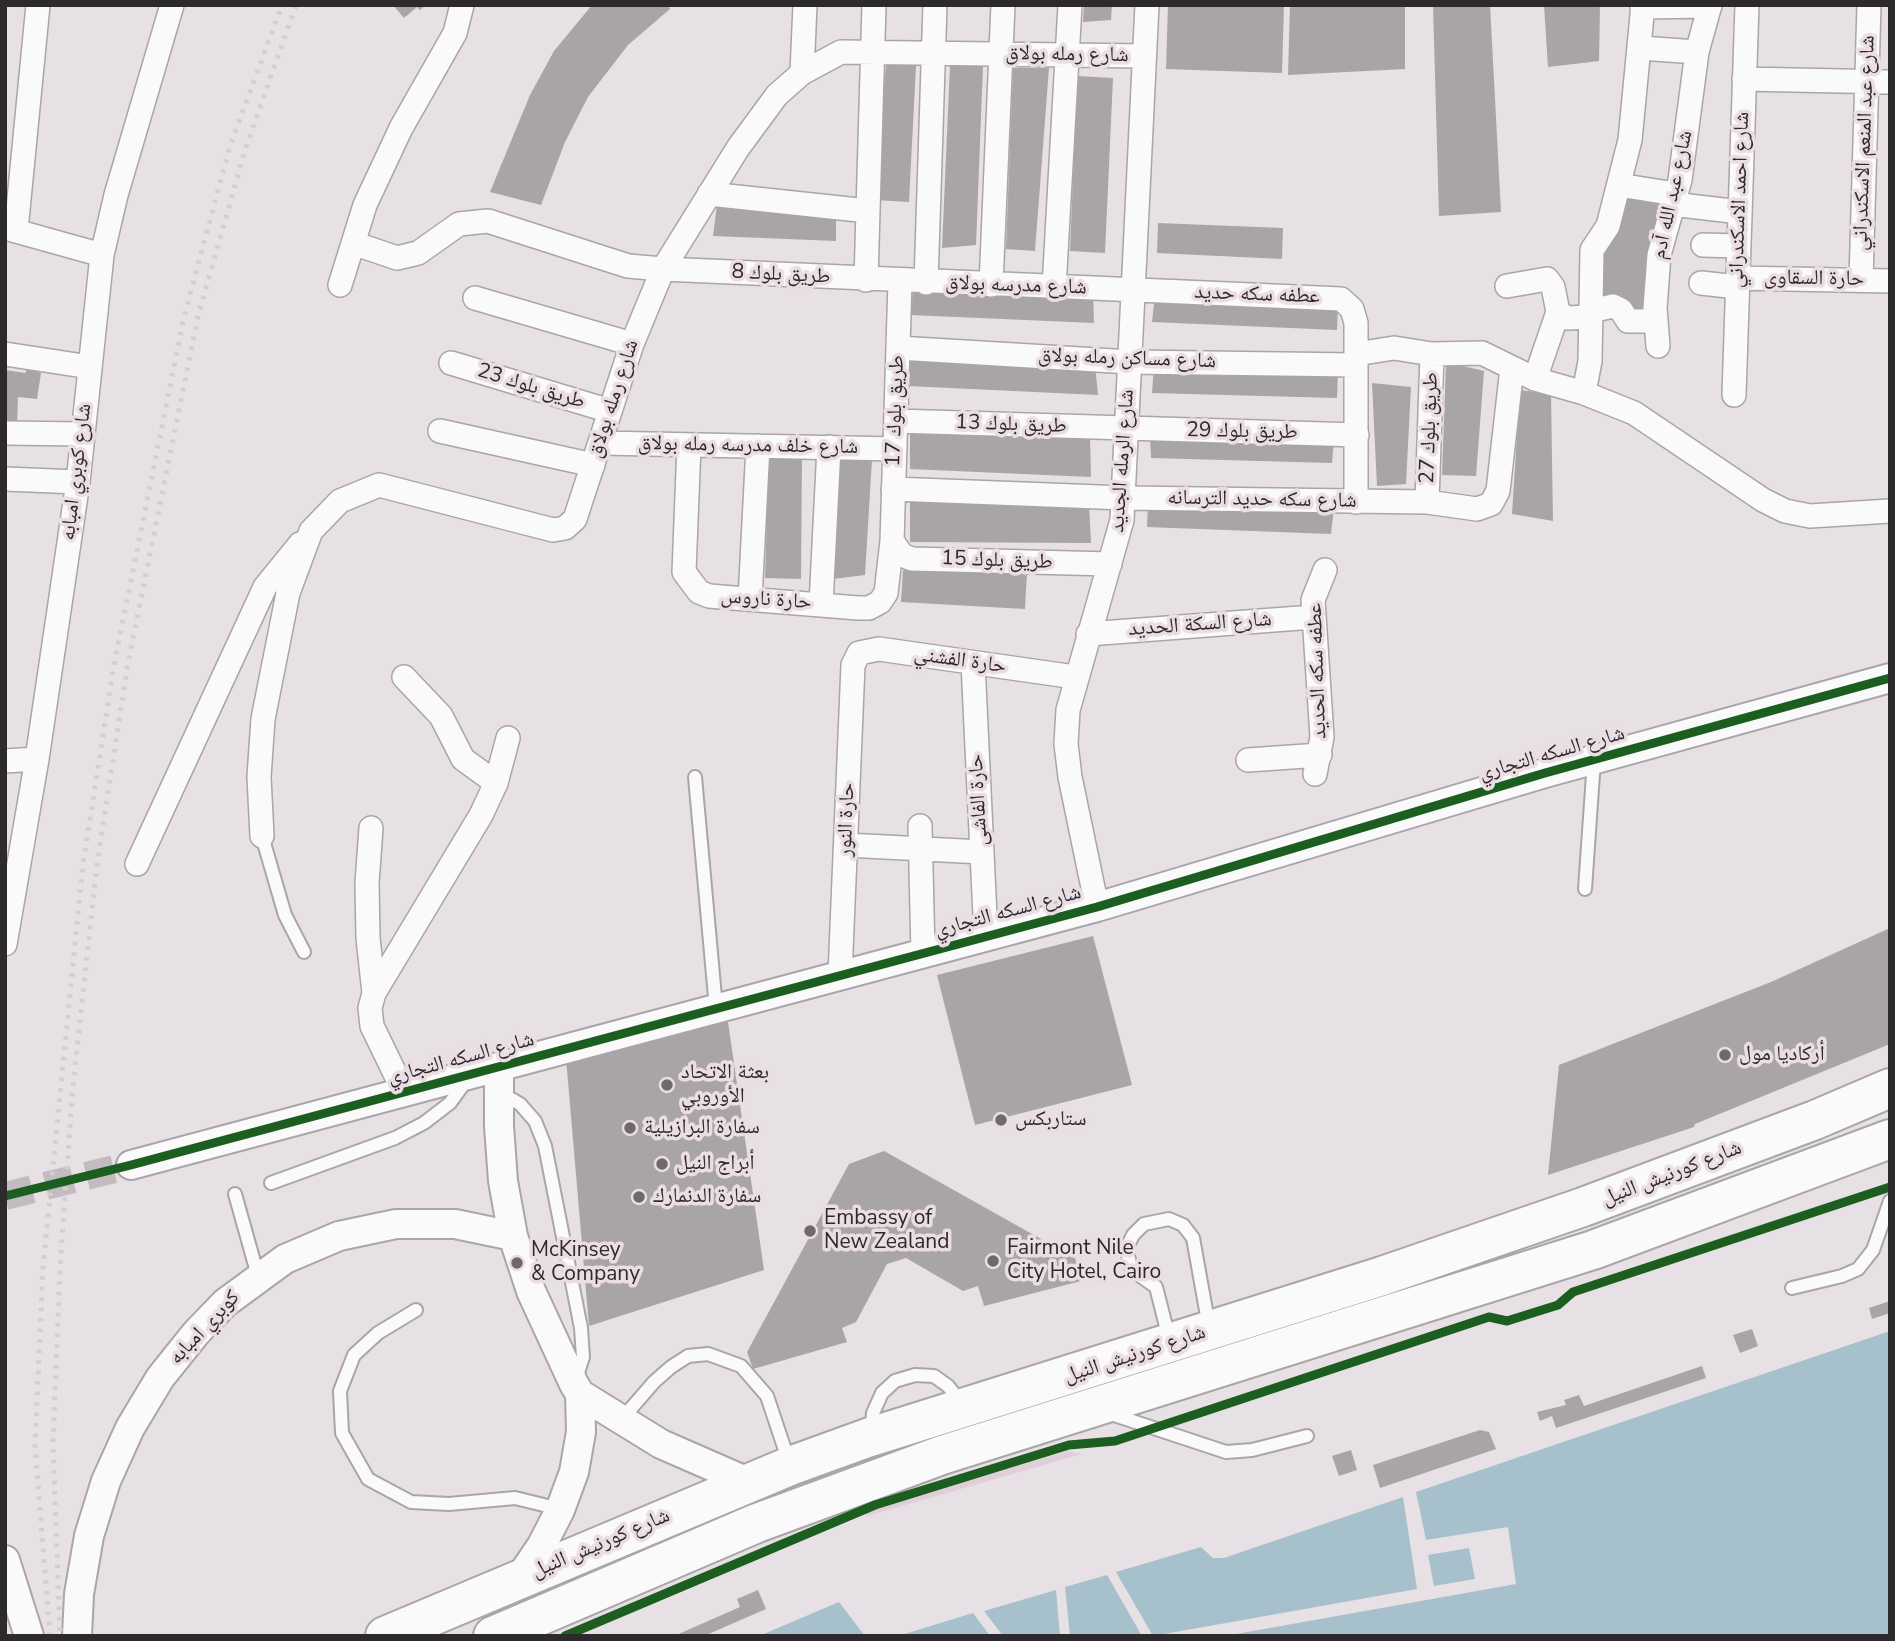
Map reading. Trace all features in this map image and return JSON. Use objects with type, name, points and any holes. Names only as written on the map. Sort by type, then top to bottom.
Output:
[{"type":"highway","name":"شارع كورنيش النيل","points":[[385,1636],[790,1466],[870,1437],[1209,1331],[1583,1208],[1815,1120],[1890,1088]]},
{"type":"highway","name":"شارع كورنيش النيل","points":[[493,1636],[803,1506],[942,1455],[1593,1250],[1890,1139]]},
{"type":"street","points":[[38,5],[11,229],[102,255]]},
{"type":"street","name":"شارع كوبري امبابه","points":[[5,944],[37,759],[78,482],[102,255],[116,195],[172,5]]},
{"type":"street","points":[[340,285],[365,205],[401,128],[455,33],[462,5]]},
{"type":"street","points":[[802,74],[805,5]]},
{"type":"street","points":[[866,280],[874,5]]},
{"type":"street","points":[[926,283],[935,5]]},
{"type":"street","points":[[991,285],[1003,5]]},
{"type":"street","points":[[1054,288],[1070,5]]},
{"type":"street","name":"شارع الرمله الجديد","points":[[1097,907],[1070,777],[1066,744],[1068,710],[1075,677],[1117,543],[1125,498],[1147,5]]},
{"type":"street","name":"شارع احمد الاسكندراني","points":[[1734,395],[1747,5]]},
{"type":"street","name":"شارع عبد المنعم الاسكندراني","points":[[1861,280],[1870,5]]},
{"type":"street","points":[[1584,393],[1590,361],[1592,250],[1608,226],[1619,185],[1637,94],[1642,6],[1710,6]]},
{"type":"street","name":"شارع عبد الله آدم","points":[[1658,346],[1656,321],[1659,255],[1682,165],[1697,52],[1710,6]]},
{"type":"street","points":[[1640,48],[1697,52]]},
{"type":"street","name":"شارع رمله بولاق","points":[[262,836],[259,777],[263,719],[288,593],[311,531],[340,501],[379,485],[540,528],[565,528],[575,519],[632,344],[663,269],[709,194],[777,95],[802,74],[841,52],[873,50],[1143,57]]},
{"type":"street","points":[[1744,79],[1890,82]]},
{"type":"street","points":[[1619,185],[1740,212]]},
{"type":"street","points":[[709,194],[868,211]]},
{"type":"street","name":"طريق بلوك 8","points":[[353,243],[397,258],[418,253],[460,224],[488,221],[628,266],[900,282]]},
{"type":"street","points":[[1703,244],[1738,246]]},
{"type":"street","points":[[1507,286],[1547,279],[1553,287],[1558,312],[1535,379]]},
{"type":"street","name":"حارة السقاوى","points":[[1701,283],[1890,281]]},
{"type":"street","name":"شارع مدرسه بولاق","points":[[900,282],[1133,291]]},
{"type":"street","name":"طريق بلوك 17","points":[[892,541],[900,282]]},
{"type":"street","name":"عطفه سكه حديد","points":[[1133,291],[1341,299],[1352,309],[1356,360],[1356,502]]},
{"type":"street","points":[[475,298],[632,344]]},
{"type":"street","points":[[1558,312],[1567,318],[1587,317],[1605,306],[1613,306],[1620,310],[1628,321],[1656,321]]},
{"type":"street","name":"شارع مساكن رمله بولاق","points":[[898,348],[1130,362],[1356,360],[1394,348],[1432,354],[1482,353],[1535,379],[1584,393],[1634,413],[1763,500],[1786,511],[1810,516],[1890,511]]},
{"type":"street","points":[[5,354],[90,367]]},
{"type":"street","name":"طريق بلوك 27","points":[[1427,502],[1432,354]]},
{"type":"street","name":"طريق بلوك 23","points":[[451,363],[610,411]]},
{"type":"street","name":"شارع سكه حديد الترسانه","points":[[893,489],[1125,498],[1427,502],[1477,509],[1491,503],[1498,491],[1512,368]]},
{"type":"street","name":"طريق بلوك 13","points":[[896,421],[1127,429]]},
{"type":"street","name":"طريق بلوك 29","points":[[1127,429],[1357,435]]},
{"type":"street","points":[[440,431],[593,465]]},
{"type":"street","points":[[5,433],[83,434]]},
{"type":"street","name":"شارع خلف مدرسه رمله بولاق","points":[[601,443],[895,449]]},
{"type":"street","name":"حارة ناروس","points":[[689,444],[684,572],[689,583],[709,596],[869,608],[880,603],[886,593],[892,541]]},
{"type":"street","points":[[750,600],[758,446]]},
{"type":"street","points":[[821,604],[830,447]]},
{"type":"street","points":[[5,479],[78,482]]},
{"type":"street","points":[[136,864],[265,587],[311,531]]},
{"type":"street","name":"طريق بلوك 15","points":[[892,541],[902,555],[912,559],[1110,564]]},
{"type":"street","name":"عطفه سكه الحديد","points":[[1248,760],[1318,765],[1322,737],[1312,617],[1313,600],[1325,570]]},
{"type":"street","name":"شارع السكة الحديد","points":[[1088,634],[1312,617]]},
{"type":"street","name":"حارة الفشني","points":[[853,665],[859,653],[873,649],[1075,677]]},
{"type":"street","name":"حارة الفاشى","points":[[973,663],[986,936]]},
{"type":"street","name":"حارة النور","points":[[840,975],[853,665]]},
{"type":"street","points":[[404,677],[441,716],[463,759],[496,783]]},
{"type":"street","name":"شارع السكه التجاري","points":[[131,1166],[471,1075],[499,1079],[716,1009],[1097,907],[1594,760],[1890,678]]},
{"type":"street","points":[[404,1092],[372,1026],[370,1008],[374,992],[481,815],[496,783],[508,738]]},
{"type":"street","points":[[5,761],[37,759]]},
{"type":"street","points":[[371,828],[367,883],[368,938],[374,992]]},
{"type":"street","points":[[920,837],[923,953]]},
{"type":"street","points":[[846,845],[920,837],[982,852]]},
{"type":"street","points":[[499,1079],[503,1181],[513,1236],[531,1291],[578,1389],[581,1432],[574,1472],[560,1510],[542,1545],[519,1579]]},
{"type":"street","name":"كوبري امبابه","points":[[78,1636],[79,1594],[89,1536],[106,1481],[130,1428],[160,1378],[196,1333],[225,1303],[258,1276],[285,1259],[339,1236],[396,1224],[455,1224],[513,1236]]},
{"type":"street","points":[[578,1389],[621,1420],[672,1450],[748,1482]]},
{"type":"street","points":[[5,1560],[29,1636]]},
{"type":"lane","points":[[1585,889],[1594,760]]},
{"type":"lane","points":[[695,777],[716,1009]]},
{"type":"lane","points":[[262,836],[285,915],[303,953]]},
{"type":"lane","points":[[271,1183],[395,1138],[424,1123],[450,1103],[471,1075]]},
{"type":"lane","points":[[499,1079],[535,1121],[545,1146],[581,1328],[583,1357],[578,1389]]},
{"type":"lane","points":[[235,1194],[258,1276]]},
{"type":"lane","points":[[1792,1288],[1858,1269],[1873,1250],[1890,1201]]},
{"type":"lane","points":[[1171,1343],[1156,1287],[1132,1270],[1126,1250],[1133,1235],[1144,1224],[1169,1219],[1183,1225],[1193,1238],[1209,1331]]},
{"type":"lane","points":[[416,1310],[378,1333],[354,1355],[340,1391],[342,1433],[368,1479],[411,1502],[449,1504],[515,1499],[560,1510]]},
{"type":"lane","points":[[621,1420],[653,1382],[671,1367],[688,1356],[708,1354],[741,1366],[767,1395],[790,1466]]},
{"type":"lane","points":[[1095,1408],[1226,1452],[1252,1450],[1307,1436]]},
{"type":"shaded area","points":[[1068,1451],[1082,1454],[867,1516],[865,1512]]},
{"type":"water","points":[[1890,1331],[1890,1636],[1225,1636],[1516,1584],[1508,1527],[1426,1540],[1416,1492]]},
{"type":"water","points":[[1403,1497],[1417,1589],[1153,1636],[1116,1572],[1201,1547],[1213,1558],[1224,1558]]},
{"type":"water","points":[[1469,1548],[1475,1579],[1434,1586],[1428,1555]]},
{"type":"water","points":[[1107,1575],[1142,1636],[1070,1636],[1065,1587]]},
{"type":"water","points":[[1056,1590],[1060,1636],[1003,1636],[984,1611]]},
{"type":"water","points":[[839,1602],[865,1636],[759,1636]]},
{"type":"water","points":[[973,1613],[990,1636],[898,1636]]},
{"type":"building","points":[[393,5],[426,5],[420,10],[417,7],[404,18]]},
{"type":"building","points":[[592,5],[668,5],[670,9],[628,45],[588,97],[565,142],[541,205],[490,192],[530,95],[554,51]]},
{"type":"building","points":[[1084,5],[1112,5],[1111,20],[1083,22]]},
{"type":"building","points":[[1168,5],[1284,5],[1282,73],[1166,69]]},
{"type":"building","points":[[1290,5],[1405,5],[1405,69],[1288,75]]},
{"type":"building","points":[[1433,5],[1490,5],[1501,212],[1439,216]]},
{"type":"building","points":[[1544,5],[1600,5],[1599,61],[1548,67]]},
{"type":"building","points":[[886,64],[916,66],[909,202],[875,200]]},
{"type":"building","points":[[950,65],[983,66],[976,245],[942,248]]},
{"type":"building","points":[[1013,68],[1049,68],[1035,251],[1006,249]]},
{"type":"building","points":[[1077,76],[1113,78],[1105,253],[1070,251]]},
{"type":"building","points":[[1626,196],[1664,199],[1650,314],[1597,301],[1600,246]]},
{"type":"building","points":[[717,205],[836,215],[836,241],[713,236]]},
{"type":"building","points":[[1158,223],[1283,228],[1282,259],[1157,253]]},
{"type":"building","points":[[913,288],[1093,294],[1094,323],[911,315]]},
{"type":"building","points":[[1155,295],[1338,302],[1337,330],[1152,322]]},
{"type":"building","points":[[910,354],[1095,364],[1098,395],[908,386]]},
{"type":"building","points":[[1446,362],[1484,371],[1476,476],[1442,475]]},
{"type":"building","points":[[1154,366],[1338,371],[1337,398],[1152,393]]},
{"type":"building","points":[[27,369],[41,373],[37,399],[18,397],[17,425],[5,424],[5,370],[25,373]]},
{"type":"building","points":[[1372,383],[1411,387],[1406,484],[1377,486]]},
{"type":"building","points":[[1520,390],[1551,394],[1553,521],[1512,514]]},
{"type":"building","points":[[910,430],[1090,438],[1091,477],[910,469]]},
{"type":"building","points":[[1150,435],[1334,440],[1332,463],[1151,458]]},
{"type":"building","points":[[769,455],[802,455],[801,579],[765,578]]},
{"type":"building","points":[[839,456],[872,459],[865,575],[833,579]]},
{"type":"building","points":[[910,500],[1089,504],[1091,543],[910,542]]},
{"type":"building","points":[[1148,503],[1334,508],[1331,534],[1147,527]]},
{"type":"building","points":[[903,570],[1027,573],[1025,609],[901,602]]},
{"type":"building","name":"أركاديا مول","points":[[1890,928],[1890,1044],[1695,1124],[1694,1127],[1548,1175],[1559,1065],[1771,982]]},
{"type":"building","points":[[1093,936],[1132,1085],[975,1125],[937,975]]},
{"type":"building","name":"أبراج النيل","points":[[727,1015],[764,1270],[589,1326],[566,1058]]},
{"type":"building","name":"Fairmont Nile City Hotel, Cairo","points":[[884,1151],[1075,1258],[1081,1281],[984,1306],[978,1286],[963,1291],[906,1258],[887,1264],[856,1322],[842,1328],[847,1342],[753,1369],[747,1352],[849,1164]]},
{"type":"building","points":[[1890,1301],[1890,1313],[1872,1319],[1869,1308]]},
{"type":"building","points":[[1752,1329],[1758,1346],[1740,1353],[1733,1335]]},
{"type":"building","points":[[1702,1366],[1706,1378],[1556,1428],[1552,1416],[1540,1421],[1537,1412],[1566,1405],[1564,1400],[1579,1395],[1584,1406]]},
{"type":"building","points":[[1480,1430],[1489,1432],[1496,1449],[1380,1488],[1373,1465]]},
{"type":"building","points":[[1351,1450],[1357,1470],[1339,1476],[1332,1456]]},
{"type":"building","points":[[758,1590],[766,1609],[704,1636],[674,1636],[740,1607],[737,1599]]},
{"type":"tunnel","points":[[5,1196],[131,1165]]},
{"type":"railway","points":[[50,1636],[35,1445],[43,1267],[83,864],[114,665],[184,317],[230,146],[282,5]]},
{"type":"railway","points":[[60,1631],[53,1443],[60,1267],[73,1085],[97,864],[128,663],[198,316],[245,150],[296,5]]},
{"type":"cycle path","points":[[5,1196],[131,1165],[1097,907],[1545,773],[1890,678]]},
{"type":"cycle path","points":[[565,1636],[875,1505],[1069,1445],[1115,1441],[1489,1317],[1507,1321],[1558,1305],[1573,1292],[1890,1187]]},
{"type":"place","name":"أركاديا مول","points":[[1725,1055]]},
{"type":"place","name":"بعثة الاتحاد الأوروبي","points":[[667,1085]]},
{"type":"place","name":"ستاربكس","points":[[1001,1120]]},
{"type":"place","name":"سفارة البرازيلية","points":[[630,1128]]},
{"type":"place","name":"أبراج النيل","points":[[662,1164]]},
{"type":"place","name":"سفارة الدنمارك","points":[[639,1197]]},
{"type":"place","name":"Embassy of New Zealand","points":[[810,1231]]},
{"type":"place","name":"Fairmont Nile City Hotel, Cairo","points":[[993,1261]]},
{"type":"place","name":"McKinsey & Company","points":[[517,1263]]}]
